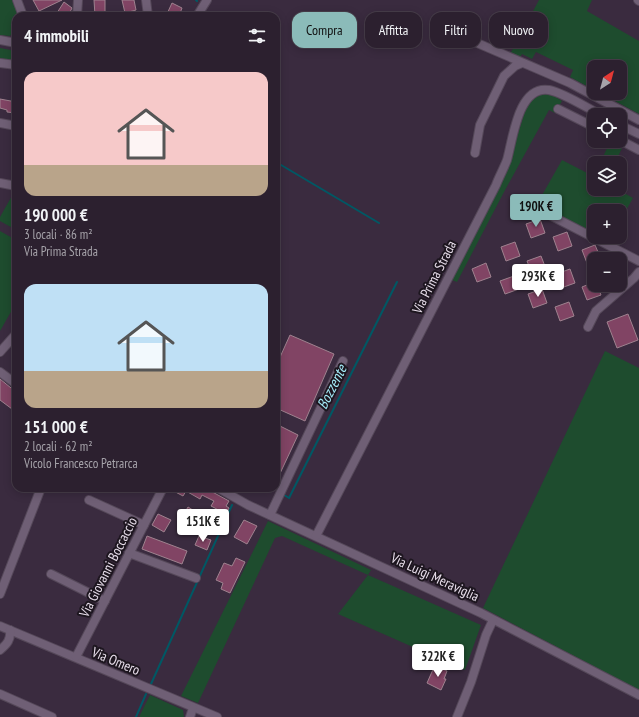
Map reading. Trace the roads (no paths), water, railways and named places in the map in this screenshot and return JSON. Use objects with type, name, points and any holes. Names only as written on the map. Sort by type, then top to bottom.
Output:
[{"type":"street","points":[[17,0],[22,12]]},
{"type":"street","points":[[77,12],[78,0]]},
{"type":"street","points":[[146,0],[148,12]]},
{"type":"street","points":[[200,12],[207,0]]},
{"type":"street","points":[[0,40],[12,42]]},
{"type":"street","points":[[481,45],[570,83],[639,120]]},
{"type":"street","points":[[0,62],[12,64]]},
{"type":"street","points":[[475,153],[480,125],[504,76],[515,66],[522,63]]},
{"type":"street","name":"Via Prima Strada","points":[[316,536],[496,185],[507,161],[520,114],[528,98],[541,90],[548,90],[558,93],[587,108]]},
{"type":"street","points":[[605,108],[608,103]]},
{"type":"street","points":[[558,108],[587,123]]},
{"type":"street","points":[[0,123],[12,125]]},
{"type":"street","points":[[627,128],[639,134]]},
{"type":"street","points":[[627,144],[639,150]]},
{"type":"street","points":[[0,183],[12,185]]},
{"type":"street","points":[[536,208],[639,261]]},
{"type":"street","points":[[588,327],[596,311],[639,272]]},
{"type":"street","points":[[0,352],[12,338]]},
{"type":"street","points":[[270,514],[343,361]]},
{"type":"street","points":[[0,372],[12,381]]},
{"type":"street","points":[[0,594],[39,492]]},
{"type":"street","name":"Via Giovanni Boccaccio","points":[[76,657],[161,492]]},
{"type":"street","name":"Via Luigi Meraviglia","points":[[225,492],[248,505],[415,582],[493,620],[639,695]]},
{"type":"street","points":[[89,500],[144,525]]},
{"type":"street","points":[[129,553],[196,578]]},
{"type":"street","points":[[51,574],[105,600]]},
{"type":"street","points":[[457,717],[471,682],[486,635],[493,620]]},
{"type":"street","points":[[0,650],[8,644],[11,636],[4,628]]},
{"type":"street","name":"Via Omero","points":[[4,628],[217,717]]},
{"type":"street","points":[[0,694],[52,717]]},
{"type":"street","points":[[190,717],[193,708]]},
{"type":"waterway","name":"Bozzente","points":[[280,164],[379,223]]},
{"type":"waterway","name":"Bozzente","points":[[284,495],[289,498],[397,282]]},
{"type":"waterway","name":"Bozzente","points":[[151,684],[232,505]]},
{"type":"waterway","name":"Bozzente","points":[[136,717],[146,694]]}]
